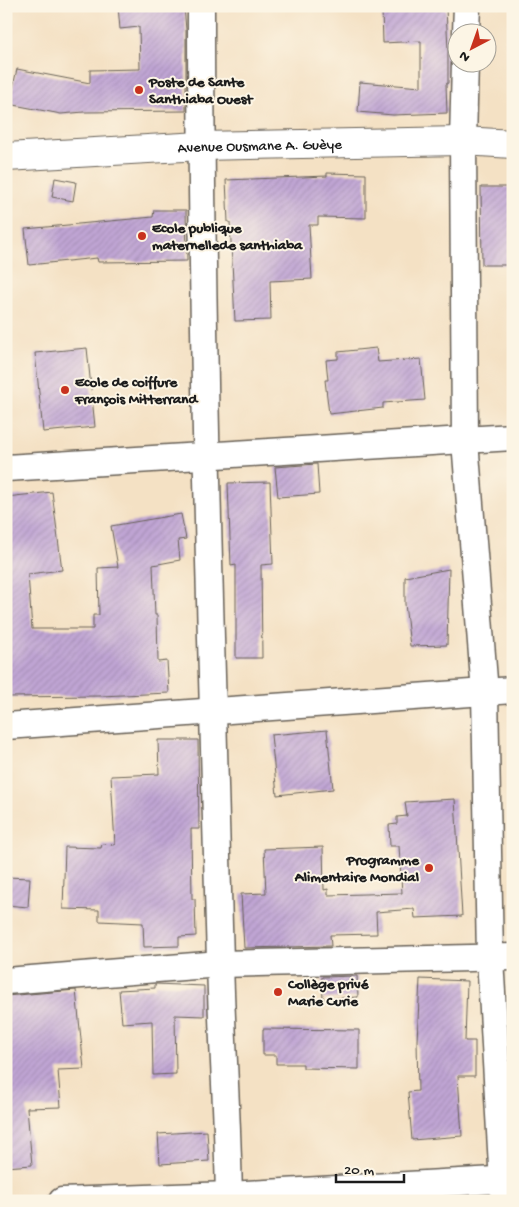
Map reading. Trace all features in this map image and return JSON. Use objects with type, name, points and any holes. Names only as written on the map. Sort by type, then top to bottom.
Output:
[{"type":"street","points":[[201,6],[201,146],[206,456],[220,964],[229,1198]]},
{"type":"street","points":[[466,22],[467,6]]},
{"type":"street","points":[[62,1201],[229,1198],[506,1186],[501,957],[465,441],[463,141],[465,72]]},
{"type":"street","name":"Avenue Ousmane A. Guèye","points":[[6,157],[201,146],[463,141],[513,144]]},
{"type":"street","points":[[6,468],[513,437]]},
{"type":"street","points":[[6,726],[513,690]]},
{"type":"street","points":[[6,981],[220,964],[501,957]]},
{"type":"building","points":[[118,6],[184,6],[186,30],[186,111],[61,114],[9,104],[17,69],[90,83],[90,70],[140,69],[139,27],[120,29]]},
{"type":"building","points":[[446,8],[447,113],[393,115],[358,112],[360,82],[421,87],[421,41],[383,43],[382,10]]},
{"type":"building","points":[[327,173],[366,174],[366,218],[318,217],[318,225],[309,225],[312,279],[270,281],[271,320],[235,321],[226,180],[327,176]]},
{"type":"building","points":[[55,178],[76,182],[73,201],[52,197]]},
{"type":"building","points":[[481,187],[513,187],[513,265],[482,265]]},
{"type":"building","name":"Ecole publique maternellede santhiaba","points":[[154,210],[186,210],[187,261],[98,262],[97,258],[29,265],[25,229],[153,217]]},
{"type":"building","name":"Ecole de coiffure François Mitterrand","points":[[87,348],[95,427],[43,432],[35,353]]},
{"type":"building","points":[[376,348],[378,362],[421,359],[425,400],[383,403],[383,408],[329,414],[325,380],[328,380],[326,360],[338,359],[338,352]]},
{"type":"building","points":[[317,464],[319,494],[278,497],[275,467]]},
{"type":"building","points":[[270,482],[273,564],[261,565],[262,658],[236,658],[236,565],[231,566],[228,483]]},
{"type":"building","points":[[52,492],[62,570],[28,574],[32,629],[93,629],[93,615],[99,615],[98,568],[118,567],[111,526],[181,514],[186,539],[178,540],[180,560],[153,565],[158,662],[167,661],[169,693],[6,697],[6,497]]},
{"type":"building","points":[[449,569],[447,645],[410,646],[405,604],[405,577]]},
{"type":"building","points":[[327,730],[333,789],[277,795],[271,735]]},
{"type":"building","points":[[158,740],[198,740],[199,829],[191,829],[192,899],[195,899],[196,936],[179,937],[179,946],[144,947],[143,923],[99,921],[99,910],[63,909],[65,847],[101,848],[102,844],[115,845],[111,776],[159,774]]},
{"type":"building","points":[[455,799],[462,916],[415,918],[414,909],[376,912],[377,934],[330,935],[331,946],[244,948],[241,894],[266,893],[264,849],[323,847],[324,890],[328,889],[328,895],[402,893],[399,846],[390,846],[389,825],[397,824],[397,817],[407,816],[405,802]]},
{"type":"building","points":[[6,877],[30,878],[28,907],[6,905]]},
{"type":"building","points":[[357,976],[358,997],[323,999],[322,977]]},
{"type":"building","points":[[420,979],[467,981],[465,1041],[475,1041],[475,1076],[458,1076],[462,1136],[412,1140],[408,1092],[418,1091],[417,1041]]},
{"type":"building","points":[[155,984],[204,986],[204,1016],[175,1015],[176,1074],[153,1075],[152,1021],[122,1023],[119,990],[155,988]]},
{"type":"building","points":[[76,990],[84,1069],[58,1070],[61,1107],[27,1108],[32,1165],[6,1167],[6,996]]},
{"type":"building","points":[[263,1029],[359,1030],[359,1069],[303,1068],[303,1064],[276,1064],[276,1055],[263,1055]]},
{"type":"building","points":[[207,1131],[209,1161],[160,1164],[158,1134]]},
{"type":"place","name":"Poste de Sante Santhiaba Ouest","points":[[139,90]]},
{"type":"place","name":"Ecole publique maternellede santhiaba","points":[[142,236]]},
{"type":"place","name":"Ecole de coiffure François Mitterrand","points":[[65,390]]},
{"type":"place","name":"Programme Alimentaire Mondial","points":[[429,868]]},
{"type":"place","name":"Collège privé Marie Curie","points":[[278,992]]}]
